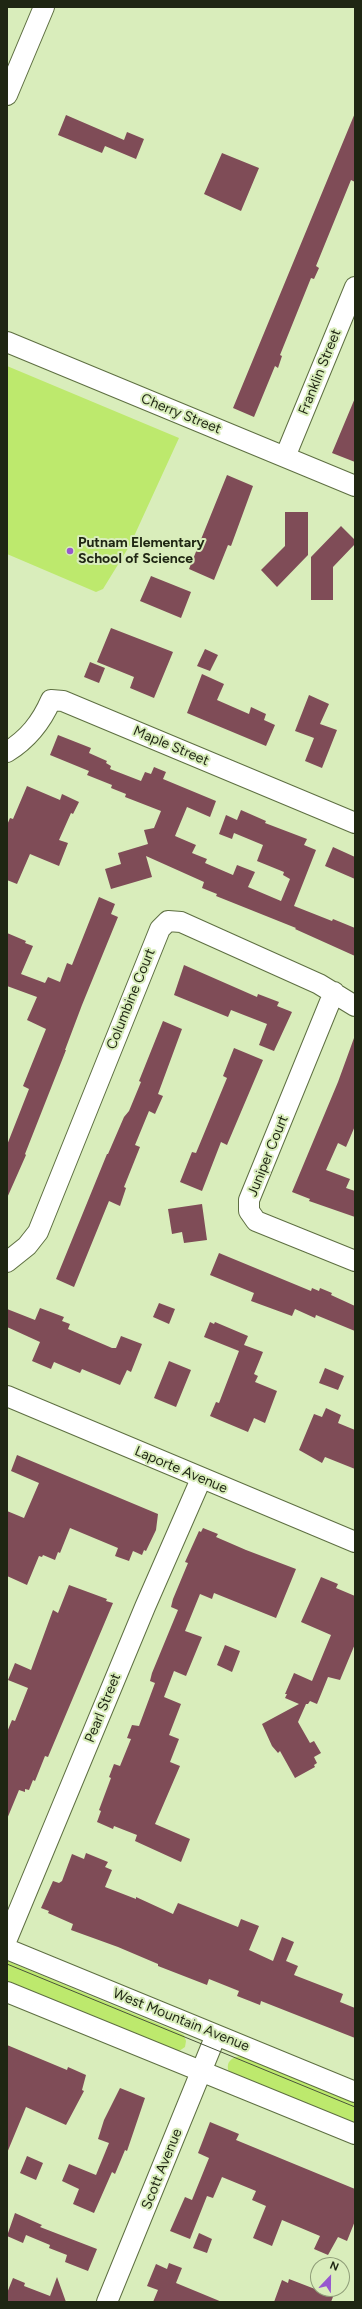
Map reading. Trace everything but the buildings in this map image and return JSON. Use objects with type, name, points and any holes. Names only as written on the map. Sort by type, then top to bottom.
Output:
[{"type":"street","points":[[7,95],[44,7]]},
{"type":"street","name":"Franklin Street","points":[[285,457],[355,287]]},
{"type":"street","name":"Cherry Street","points":[[7,342],[355,486]]},
{"type":"street","name":"Maple Street","points":[[7,752],[21,744],[42,720],[51,700],[63,700],[355,823]]},
{"type":"street","name":"Columbine Court","points":[[7,1262],[12,1256],[27,1246],[38,1232],[160,929],[168,921],[181,922],[334,992],[355,1006]]},
{"type":"street","name":"Juniper Court","points":[[334,992],[249,1200],[249,1211],[256,1221],[355,1261]]},
{"type":"street","name":"Laporte Avenue","points":[[7,1396],[201,1479],[355,1542]]},
{"type":"street","name":"Pearl Street","points":[[7,1939],[145,1607],[201,1479]]},
{"type":"street","name":"West Mountain Avenue","points":[[7,1949],[355,2092]]},
{"type":"street","points":[[7,1992],[355,2134]]},
{"type":"street","name":"Scott Avenue","points":[[107,2302],[216,2035]]},
{"type":"green space","name":"Putnam Elementary School of Science","points":[[7,366],[179,438],[130,545],[103,589],[96,592],[7,554]]},
{"type":"green space","points":[[7,1961],[180,2033],[184,2035],[186,2041],[185,2047],[176,2053],[7,1983]]},
{"type":"green space","points":[[241,2056],[355,2103],[355,2126],[229,2072],[228,2065],[230,2061]]},
{"type":"tram line","points":[[7,1964],[355,2107]]},
{"type":"place","name":"Putnam Elementary School of Science","points":[[70,551]]}]
